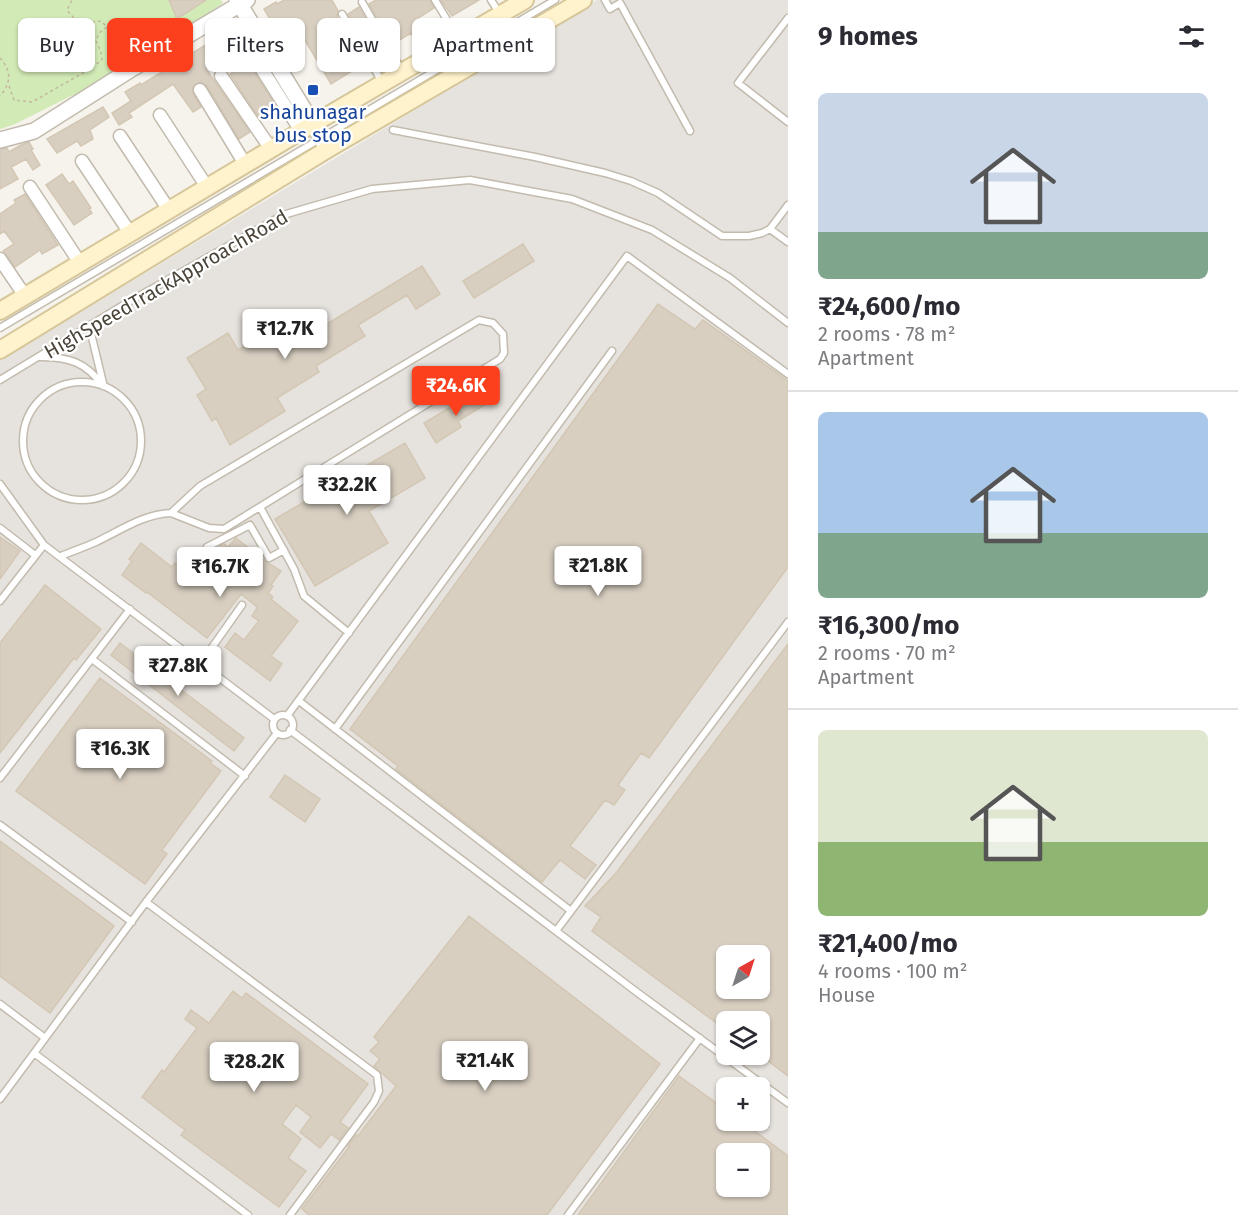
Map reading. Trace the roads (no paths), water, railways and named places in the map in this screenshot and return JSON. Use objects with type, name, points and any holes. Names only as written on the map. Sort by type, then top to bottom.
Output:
[{"type":"main road","points":[[495,18],[525,0]]},
{"type":"main road","points":[[0,311],[271,149],[316,135],[583,0]]},
{"type":"main road","points":[[0,350],[316,135],[383,83],[412,65]]},
{"type":"street","points":[[0,140],[34,131],[241,1],[316,135]]},
{"type":"street","points":[[265,72],[316,135]]},
{"type":"street","points":[[222,76],[271,149]]},
{"type":"street","points":[[200,90],[245,164]]},
{"type":"street","points":[[160,115],[207,187]]},
{"type":"street","points":[[120,136],[169,210]]},
{"type":"street","points":[[82,161],[130,233]]},
{"type":"street","points":[[30,187],[80,263]]},
{"type":"street","points":[[0,258],[25,296]]},
{"type":"lane","points":[[435,0],[446,18]]},
{"type":"lane","points":[[491,0],[500,15]]},
{"type":"lane","points":[[0,328],[316,135],[555,0]]},
{"type":"lane","points":[[605,0],[610,9],[620,3],[690,131]]},
{"type":"lane","points":[[362,2],[402,71]]},
{"type":"lane","points":[[342,14],[383,83]]},
{"type":"lane","points":[[788,18],[738,83],[788,122]]},
{"type":"lane","points":[[393,130],[535,157],[613,176],[658,193],[722,236],[749,236],[770,229],[788,205]]},
{"type":"lane","name":"HighSpeedTrackApproachRoad","points":[[0,380],[90,325],[283,215],[372,189],[470,180],[572,199],[652,230],[730,279],[788,323]]},
{"type":"lane","points":[[770,229],[788,242]]},
{"type":"lane","points":[[287,716],[627,256],[788,374]]},
{"type":"lane","points":[[61,556],[159,513],[171,513],[209,528],[224,529],[500,359],[504,353],[503,334],[493,323],[479,320],[200,486],[171,513]]},
{"type":"lane","points":[[90,325],[104,386]]},
{"type":"lane","points":[[335,729],[612,351]]},
{"type":"lane","points":[[38,357],[58,357],[76,362],[93,371],[104,386],[121,396],[133,411],[140,429],[141,448],[136,467],[125,483],[110,494],[92,500],[72,500],[54,494],[38,482],[27,465],[22,446],[24,426],[32,407],[46,393],[64,384],[84,382],[104,386]]},
{"type":"lane","points":[[0,484],[44,545],[274,719]]},
{"type":"lane","points":[[260,507],[294,569],[304,596],[349,633]]},
{"type":"lane","points":[[207,547],[250,525],[269,558],[284,550]]},
{"type":"lane","points":[[0,528],[35,555]]},
{"type":"lane","points":[[0,601],[44,545]]},
{"type":"lane","points":[[201,663],[242,605]]},
{"type":"lane","points":[[0,778],[130,609]]},
{"type":"lane","points":[[556,931],[788,622]]},
{"type":"lane","points":[[92,659],[245,776]]},
{"type":"lane","points":[[299,701],[571,911]]},
{"type":"lane","points":[[274,719],[282,715],[287,716],[292,722],[291,730]]},
{"type":"lane","points":[[274,719],[273,725],[278,733],[284,734],[291,730]]},
{"type":"lane","points":[[291,730],[788,1103]]},
{"type":"lane","points":[[0,1099],[146,902],[278,733]]},
{"type":"lane","points":[[0,825],[132,922]]},
{"type":"lane","points":[[146,902],[377,1076],[379,1091],[374,1102],[290,1215]]},
{"type":"lane","points":[[0,1004],[45,1038]]},
{"type":"lane","points":[[568,1215],[700,1038]]},
{"type":"lane","points":[[34,1053],[248,1215]]},
{"type":"place","name":"shahunagar bus stop","points":[[313,90]]}]
